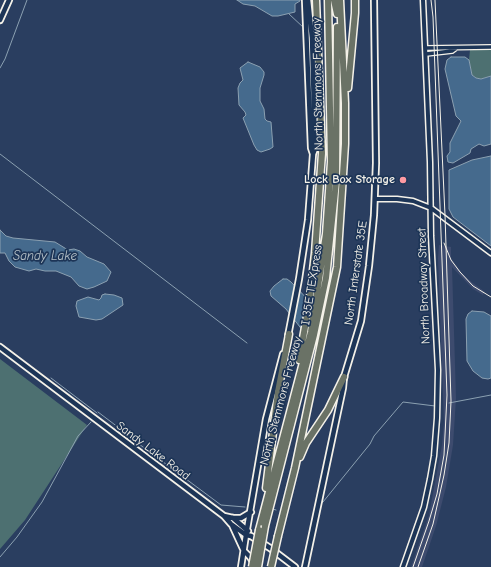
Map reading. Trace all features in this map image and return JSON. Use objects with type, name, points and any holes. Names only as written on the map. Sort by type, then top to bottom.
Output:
[{"type":"highway","points":[[295,390],[309,305],[314,261],[322,153],[316,0]]},
{"type":"highway","name":"North Stemmons Freeway","points":[[252,567],[259,530],[263,524],[295,390],[311,332],[322,262],[331,162],[328,0]]},
{"type":"highway","name":"I 35E TEXpress","points":[[257,567],[263,524],[314,335],[326,278],[336,182],[337,14],[334,0]]},
{"type":"highway","name":"North Stemmons Freeway","points":[[271,567],[296,468],[337,268],[345,144],[345,103],[340,0]]},
{"type":"highway","points":[[345,103],[355,13],[355,0]]},
{"type":"highway","points":[[263,524],[261,509],[272,448],[280,378],[289,334]]},
{"type":"highway","points":[[296,468],[306,443],[328,410],[344,377]]},
{"type":"main road","points":[[0,20],[9,0]]},
{"type":"main road","points":[[305,0],[311,148],[313,154]]},
{"type":"main road","points":[[241,567],[266,419],[289,334],[308,220],[313,154],[315,149],[312,38],[308,0]]},
{"type":"main road","name":"North Interstate 35E","points":[[304,567],[343,388],[344,377],[361,321],[372,241],[376,163],[374,0]]},
{"type":"main road","name":"Sandy Lake Road","points":[[0,347],[224,516],[232,525],[246,532],[295,567]]},
{"type":"main road","points":[[224,516],[242,518],[251,512]]},
{"type":"main road","points":[[233,518],[246,532]]},
{"type":"main road","points":[[232,525],[244,551],[263,567]]},
{"type":"main road","points":[[250,557],[257,567]]},
{"type":"street","name":"North Broadway Street","points":[[403,567],[424,507],[436,439],[438,370],[431,236],[426,48],[423,0]]},
{"type":"street","points":[[426,48],[491,47]]},
{"type":"street","points":[[426,54],[452,51],[456,48]]},
{"type":"street","points":[[375,199],[414,201],[431,208],[491,253]]},
{"type":"shaded area","points":[[439,245],[451,247],[451,258],[461,272],[485,292],[483,295],[473,289],[452,267],[456,398],[453,445],[446,487],[436,526],[422,567],[411,567],[429,515],[442,445],[444,422],[438,258]]},
{"type":"green space","points":[[491,49],[491,76],[481,79],[476,78],[472,75],[469,60],[470,50]]},
{"type":"green space","points":[[0,359],[87,425],[25,520],[0,549]]},
{"type":"water","points":[[237,0],[300,1],[295,4],[295,12],[272,16],[255,6],[243,4]]},
{"type":"water","points":[[451,57],[465,57],[469,60],[472,75],[476,78],[481,79],[491,76],[491,144],[484,146],[479,144],[471,149],[470,153],[453,163],[448,162],[447,156],[450,152],[450,143],[461,121],[456,116],[445,69],[447,60]]},
{"type":"water","points":[[248,62],[260,67],[264,72],[260,88],[260,101],[264,109],[265,119],[271,122],[273,147],[261,152],[257,150],[254,145],[243,118],[246,115],[245,112],[239,105],[238,88],[243,80],[240,68]]},
{"type":"water","points":[[491,156],[491,246],[453,217],[449,209],[449,170],[472,160]]},
{"type":"water","name":"Sandy Lake","points":[[0,230],[6,236],[13,238],[55,242],[68,250],[74,249],[80,251],[87,257],[104,264],[111,272],[107,281],[87,289],[79,286],[71,277],[56,271],[36,269],[29,271],[15,267],[9,261],[5,253],[0,253]]},
{"type":"water","points":[[283,279],[287,279],[291,282],[316,308],[310,334],[303,331],[286,309],[271,296],[270,291]]},
{"type":"water","points":[[105,294],[122,298],[123,305],[102,319],[96,320],[79,317],[76,306],[77,301],[88,297],[99,300],[102,295]]},
{"type":"water","points":[[472,311],[484,312],[491,316],[491,378],[488,379],[482,378],[473,371],[467,361],[466,319],[468,314]]},
{"type":"waterway","points":[[0,68],[5,59],[27,0]]},
{"type":"waterway","points":[[289,14],[304,28]]},
{"type":"waterway","points":[[0,154],[247,343]]},
{"type":"waterway","points":[[51,378],[97,413]]},
{"type":"waterway","points":[[449,403],[491,395]]},
{"type":"waterway","points":[[321,503],[403,402],[435,406]]},
{"type":"waterway","points":[[98,412],[135,440]]},
{"type":"waterway","points":[[0,557],[17,537],[42,502],[78,436],[91,422]]},
{"type":"waterway","points":[[139,444],[221,505],[245,507]]},
{"type":"tram line","points":[[418,567],[433,524],[444,475],[449,443],[451,401],[445,215],[435,0]]},
{"type":"railway","points":[[413,567],[437,494],[444,455],[447,395],[433,17],[431,0]]},
{"type":"railway","points":[[444,243],[451,260],[460,272],[473,286],[491,297]]},
{"type":"place","name":"Lock Box Storage","points":[[403,180]]}]
